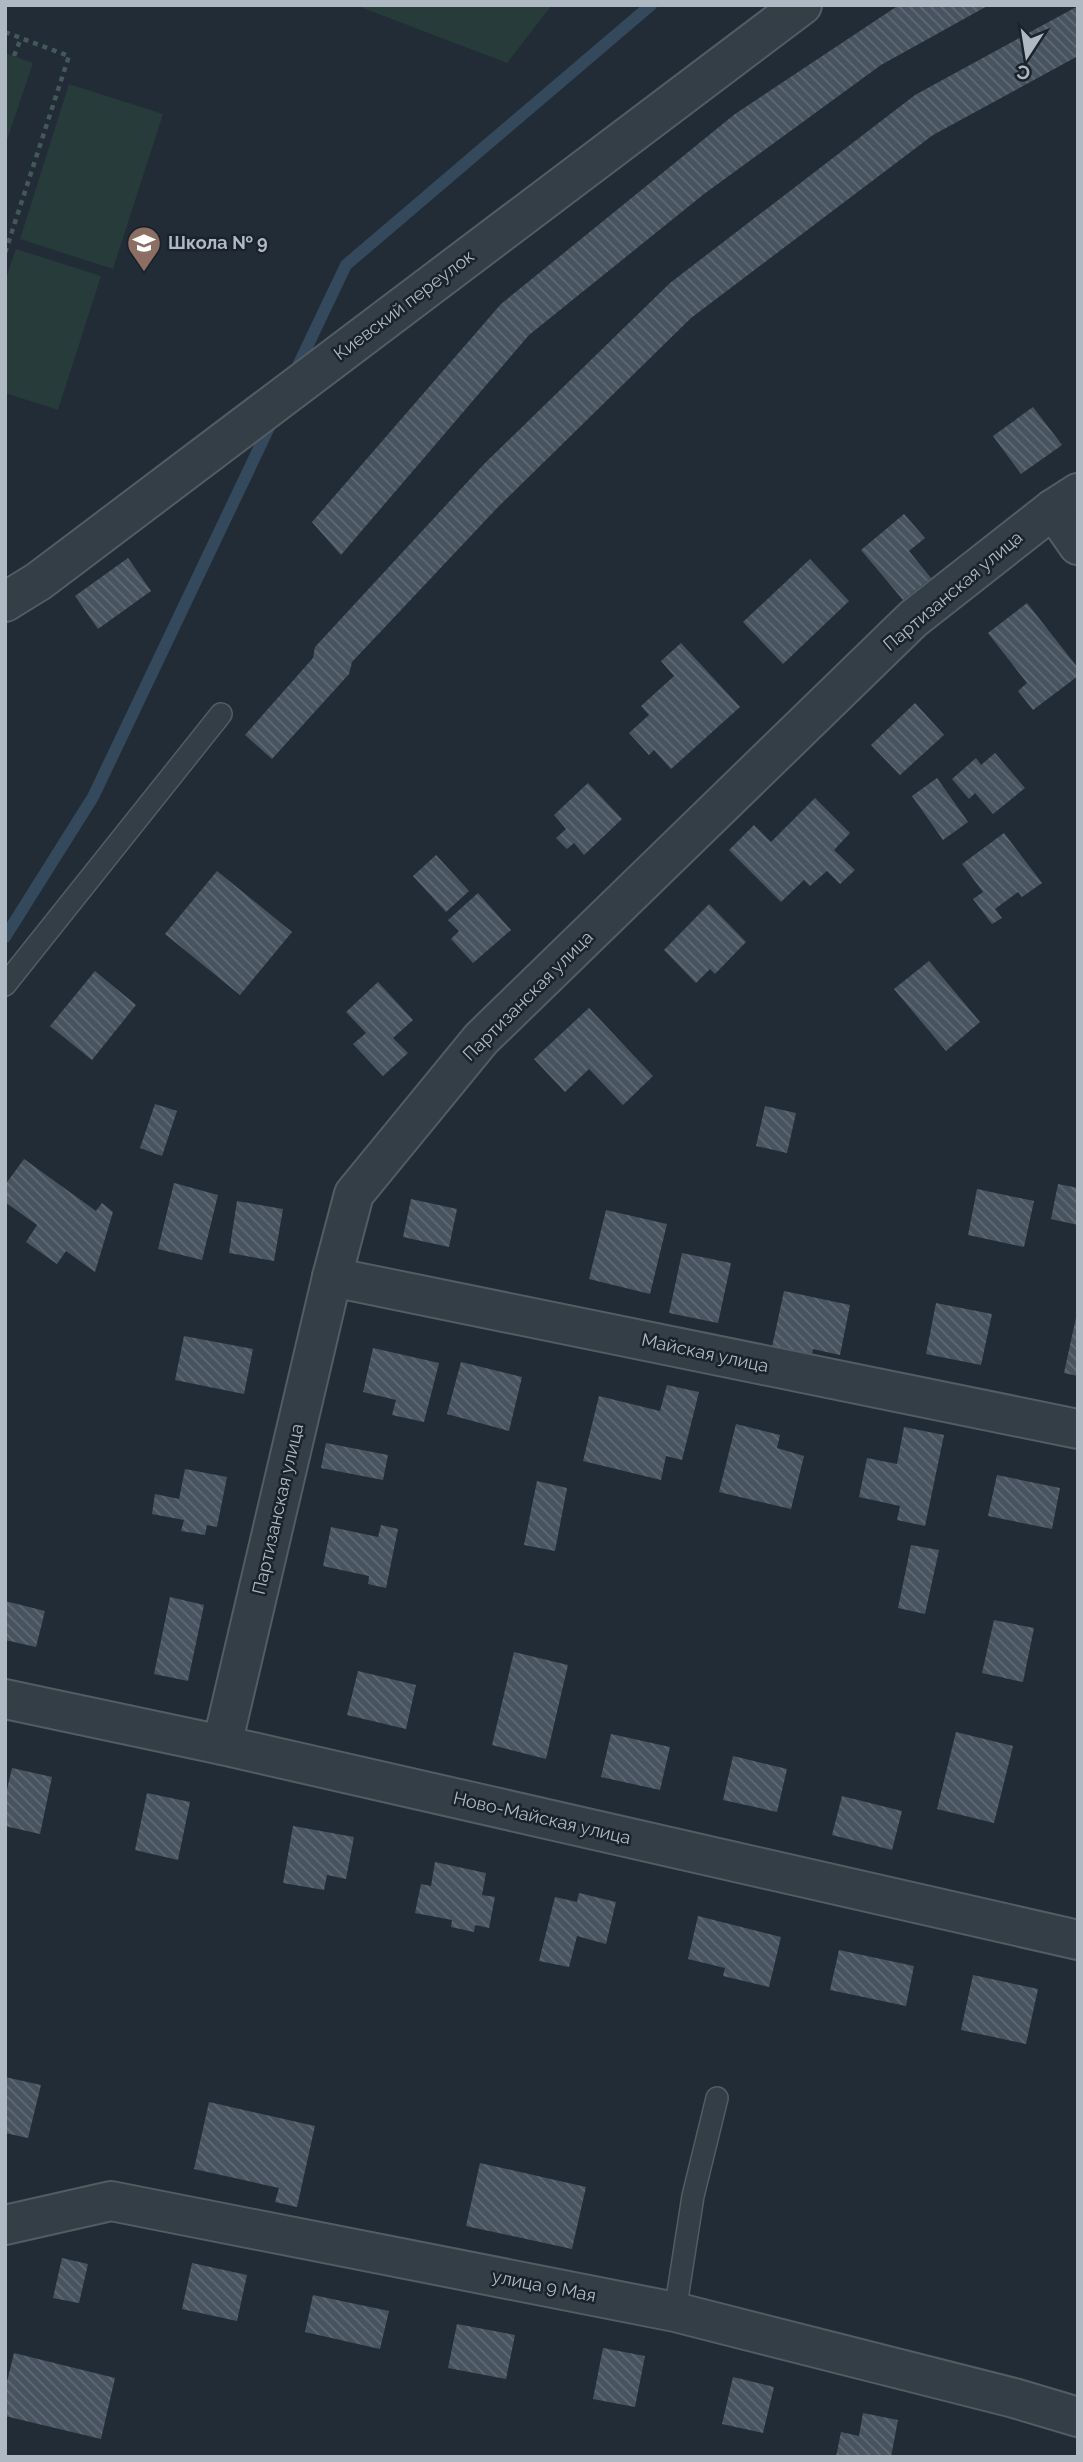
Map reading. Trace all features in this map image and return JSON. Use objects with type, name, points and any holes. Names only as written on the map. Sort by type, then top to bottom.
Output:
[{"type":"street","name":"Киевский переулок","points":[[5,602],[39,582],[802,5]]},
{"type":"street","points":[[1066,501],[1078,545]]},
{"type":"street","name":"Партизанская улица","points":[[222,1745],[354,1194],[481,1039],[913,619],[1066,501]]},
{"type":"street","name":"Майская улица","points":[[332,1277],[1078,1429]]},
{"type":"street","name":"Ново-Майская улица","points":[[5,1699],[222,1745],[1078,1940]]},
{"type":"street","name":"улица 9 Мая","points":[[5,2225],[111,2201],[675,2312],[1014,2398],[1078,2417]]},
{"type":"lane","points":[[5,985],[221,714]]},
{"type":"lane","points":[[675,2312],[693,2196],[717,2098]]},
{"type":"path","points":[[5,32],[69,56],[5,253]]},
{"type":"path","points":[[14,56],[21,38]]},
{"type":"green space","points":[[355,5],[552,5],[507,63]]},
{"type":"green space","points":[[5,53],[33,63],[5,146]]},
{"type":"green space","points":[[69,84],[163,114],[113,269],[20,239]]},
{"type":"green space","points":[[16,249],[101,276],[58,410],[5,393],[5,281]]},
{"type":"building","points":[[899,5],[989,5],[881,65],[704,194],[529,335],[341,555],[312,522],[501,304],[735,114]]},
{"type":"building","points":[[1078,6],[1078,56],[933,135],[691,318],[498,507],[352,662],[349,674],[272,759],[245,735],[313,658],[315,647],[484,464],[670,283],[915,95]]},
{"type":"building","points":[[1033,407],[1062,445],[1021,474],[993,436]]},
{"type":"building","points":[[904,514],[925,538],[909,551],[931,578],[903,600],[861,550]]},
{"type":"building","points":[[128,558],[151,591],[98,629],[75,596]]},
{"type":"building","points":[[810,559],[849,601],[783,664],[743,622]]},
{"type":"building","points":[[1027,603],[1078,668],[1078,676],[1033,710],[1018,691],[1027,683],[988,633]]},
{"type":"building","points":[[681,643],[740,707],[671,769],[654,750],[649,755],[629,733],[649,715],[641,706],[674,676],[661,661]]},
{"type":"building","points":[[915,703],[944,735],[900,775],[871,745]]},
{"type":"building","points":[[995,753],[1025,788],[993,814],[975,793],[969,799],[952,779],[976,758],[981,765]]},
{"type":"building","points":[[937,778],[968,822],[943,840],[912,796]]},
{"type":"building","points":[[588,783],[622,819],[584,855],[574,843],[567,849],[556,838],[566,829],[554,815]]},
{"type":"building","points":[[815,798],[850,833],[834,850],[855,870],[840,884],[827,871],[810,886],[804,880],[781,902],[729,850],[754,825],[771,842]]},
{"type":"building","points":[[1004,833],[1042,883],[1022,897],[1018,892],[995,909],[1002,918],[992,924],[973,899],[983,892],[962,864]]},
{"type":"building","points":[[436,855],[469,891],[446,912],[413,876]]},
{"type":"building","points":[[217,871],[292,932],[240,995],[165,934]]},
{"type":"building","points":[[478,893],[511,930],[473,963],[451,939],[459,931],[448,920]]},
{"type":"building","points":[[709,904],[746,942],[715,974],[710,969],[696,983],[664,950]]},
{"type":"building","points":[[929,961],[980,1022],[946,1051],[894,989]]},
{"type":"building","points":[[95,971],[136,1005],[92,1060],[50,1026]]},
{"type":"building","points":[[378,982],[413,1020],[393,1038],[408,1053],[383,1076],[353,1044],[366,1033],[346,1012]]},
{"type":"building","points":[[589,1008],[653,1076],[623,1105],[589,1069],[565,1092],[534,1059]]},
{"type":"building","points":[[155,1104],[177,1111],[162,1156],[140,1148]]},
{"type":"building","points":[[765,1106],[796,1113],[787,1153],[756,1146]]},
{"type":"building","points":[[24,1159],[96,1211],[102,1203],[113,1212],[95,1272],[66,1251],[57,1264],[26,1242],[37,1225],[5,1202],[5,1185]]},
{"type":"building","points":[[174,1183],[218,1195],[202,1260],[158,1249]]},
{"type":"building","points":[[1058,1184],[1078,1188],[1078,1225],[1051,1219]]},
{"type":"building","points":[[977,1189],[1034,1201],[1024,1247],[968,1235]]},
{"type":"building","points":[[411,1199],[457,1209],[449,1247],[403,1237]]},
{"type":"building","points":[[237,1201],[283,1209],[274,1261],[229,1253]]},
{"type":"building","points":[[606,1210],[667,1224],[650,1294],[589,1279]]},
{"type":"building","points":[[682,1253],[731,1263],[718,1323],[669,1313]]},
{"type":"building","points":[[784,1291],[850,1305],[840,1355],[813,1349],[812,1355],[772,1347]]},
{"type":"building","points":[[936,1303],[992,1314],[981,1365],[926,1354]]},
{"type":"building","points":[[1078,1313],[1078,1376],[1064,1373]]},
{"type":"building","points":[[184,1336],[253,1349],[244,1394],[175,1380]]},
{"type":"building","points":[[373,1348],[439,1363],[424,1422],[392,1415],[396,1400],[363,1392]]},
{"type":"building","points":[[461,1362],[522,1377],[509,1431],[447,1414]]},
{"type":"building","points":[[667,1385],[699,1392],[682,1460],[666,1456],[661,1480],[583,1461],[599,1396],[660,1411]]},
{"type":"building","points":[[736,1424],[780,1435],[777,1448],[804,1456],[791,1509],[719,1492]]},
{"type":"building","points":[[904,1427],[944,1435],[925,1526],[897,1520],[900,1506],[859,1497],[867,1458],[897,1464]]},
{"type":"building","points":[[326,1443],[388,1455],[383,1480],[321,1468]]},
{"type":"building","points":[[185,1469],[227,1477],[217,1527],[207,1525],[205,1535],[181,1531],[184,1520],[152,1514],[155,1494],[179,1499]]},
{"type":"building","points":[[997,1475],[1060,1488],[1052,1529],[988,1516]]},
{"type":"building","points":[[537,1481],[567,1488],[555,1551],[524,1545]]},
{"type":"building","points":[[381,1525],[398,1529],[386,1588],[368,1584],[369,1576],[323,1566],[331,1527],[378,1537]]},
{"type":"building","points":[[911,1545],[939,1550],[925,1614],[898,1608]]},
{"type":"building","points":[[170,1597],[204,1605],[188,1681],[154,1674]]},
{"type":"building","points":[[5,1601],[45,1611],[36,1647],[5,1640]]},
{"type":"building","points":[[994,1620],[1034,1628],[1023,1682],[982,1673]]},
{"type":"building","points":[[514,1652],[568,1665],[546,1759],[492,1745]]},
{"type":"building","points":[[358,1671],[416,1685],[406,1729],[347,1715]]},
{"type":"building","points":[[956,1732],[1013,1746],[994,1823],[937,1809]]},
{"type":"building","points":[[611,1734],[670,1747],[660,1790],[601,1777]]},
{"type":"building","points":[[733,1756],[787,1769],[777,1812],[723,1800]]},
{"type":"building","points":[[12,1768],[52,1777],[40,1834],[5,1826],[5,1798]]},
{"type":"building","points":[[147,1793],[190,1802],[178,1860],[135,1850]]},
{"type":"building","points":[[842,1796],[902,1811],[892,1850],[832,1835]]},
{"type":"building","points":[[293,1826],[354,1837],[346,1879],[327,1875],[324,1890],[283,1883]]},
{"type":"building","points":[[435,1862],[486,1873],[482,1895],[495,1897],[489,1928],[475,1925],[474,1932],[451,1927],[452,1920],[415,1913],[421,1884],[431,1886]]},
{"type":"building","points":[[579,1893],[616,1902],[606,1944],[577,1936],[569,1967],[539,1961],[555,1897],[577,1902]]},
{"type":"building","points":[[698,1916],[781,1937],[769,1987],[723,1976],[725,1968],[688,1959]]},
{"type":"building","points":[[839,1950],[914,1966],[906,2006],[830,1990]]},
{"type":"building","points":[[973,1975],[1038,1989],[1026,2044],[961,2030]]},
{"type":"building","points":[[5,2077],[41,2085],[28,2138],[5,2133]]},
{"type":"building","points":[[209,2102],[315,2126],[297,2207],[275,2202],[279,2188],[194,2169]]},
{"type":"building","points":[[480,2163],[586,2187],[572,2249],[466,2226]]},
{"type":"building","points":[[62,2258],[88,2264],[79,2303],[53,2298]]},
{"type":"building","points":[[192,2263],[247,2275],[237,2321],[182,2309]]},
{"type":"building","points":[[313,2295],[389,2311],[380,2349],[305,2332]]},
{"type":"building","points":[[457,2324],[515,2335],[506,2379],[448,2368]]},
{"type":"building","points":[[603,2348],[645,2356],[635,2407],[593,2399]]},
{"type":"building","points":[[14,2353],[115,2378],[101,2439],[5,2416],[5,2390]]},
{"type":"building","points":[[733,2377],[774,2387],[763,2433],[722,2424]]},
{"type":"building","points":[[863,2413],[898,2420],[891,2457],[836,2457],[841,2432],[859,2436]]},
{"type":"waterway","points":[[294,374],[346,265],[651,5]]},
{"type":"waterway","points":[[5,937],[93,797],[273,419]]},
{"type":"place","name":"Школа № 9","points":[[144,273]]}]
